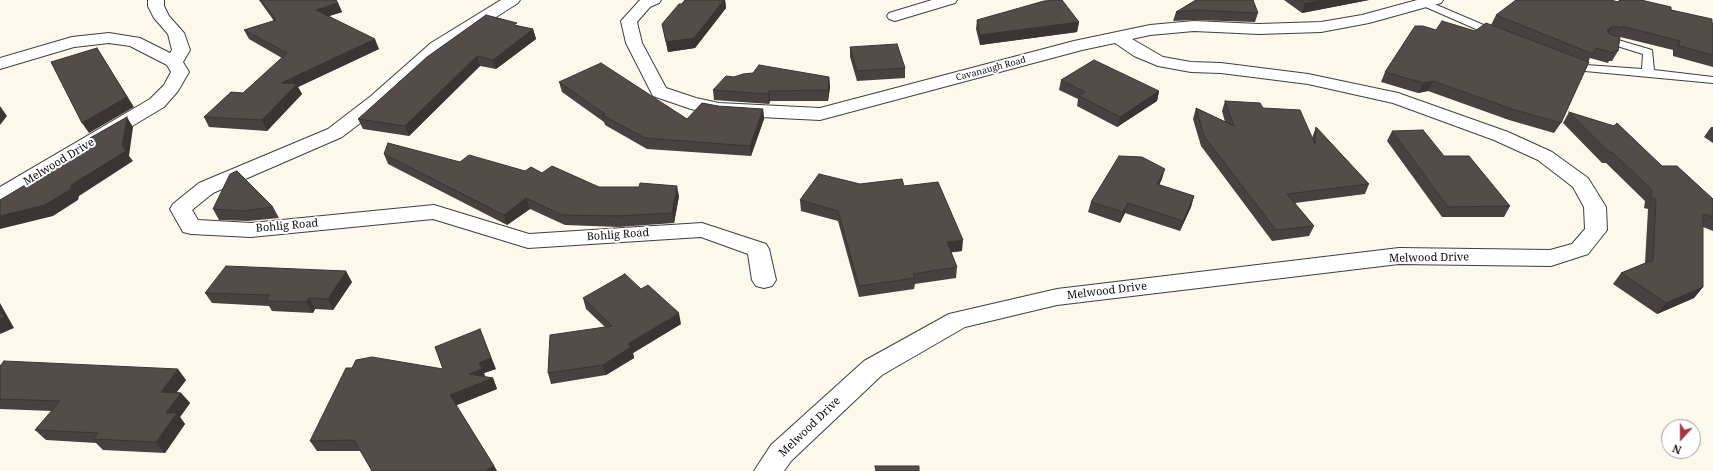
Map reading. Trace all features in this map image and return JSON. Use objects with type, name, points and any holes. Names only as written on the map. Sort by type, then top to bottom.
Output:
[{"type":"street","name":"Melwood Drive","points":[[0,196],[157,103],[172,87],[180,72],[174,62],[181,50],[176,33],[162,18],[156,6],[156,0]]},
{"type":"street","name":"Bohlig Road","points":[[512,0],[437,47],[378,100],[334,133],[206,188],[181,209],[191,227],[251,230],[434,212],[528,241],[702,230],[758,248],[764,280]]},
{"type":"street","name":"Cavanaugh Road","points":[[653,0],[644,4],[629,21],[634,43],[659,92],[691,103],[718,109],[820,114],[1150,30],[1194,26],[1259,29],[1321,27],[1363,20],[1430,1]]},
{"type":"street","points":[[896,16],[949,0]]},
{"type":"street","name":"Melwood Drive","points":[[768,471],[781,453],[872,368],[958,320],[1057,297],[1399,256],[1551,258],[1580,249],[1596,230],[1595,207],[1581,183],[1545,156],[1501,136],[1398,99],[1308,79],[1221,68],[1191,67],[1158,61],[1140,52],[1118,37]]},
{"type":"street","points":[[0,64],[72,42],[109,38],[134,42],[174,62]]},
{"type":"lane","points":[[1430,1],[1508,38]]},
{"type":"lane","points":[[1608,40],[1648,52],[1648,72]]},
{"type":"lane","points":[[1557,58],[1585,68],[1648,72],[1713,80]]},
{"type":"building","points":[[261,0],[336,0],[338,3],[316,10],[375,39],[281,83],[297,84],[262,120],[204,117],[231,92],[243,93],[287,53],[244,30],[276,20]]},
{"type":"building","points":[[685,0],[724,0],[694,38],[666,42],[662,24],[679,4],[682,4]]},
{"type":"building","points":[[1062,0],[1079,22],[980,35],[977,20],[1044,1]]},
{"type":"building","points":[[1196,0],[1253,0],[1258,13],[1197,10],[1176,12]]},
{"type":"building","points":[[1300,0],[1322,0],[1305,3]]},
{"type":"building","points":[[1516,0],[1610,0],[1619,2],[1620,0],[1641,0],[1671,7],[1671,10],[1712,19],[1713,55],[1679,46],[1680,41],[1622,26],[1622,28],[1613,26],[1607,30],[1609,34],[1620,37],[1618,51],[1614,51],[1614,53],[1596,48],[1593,54],[1496,15]]},
{"type":"building","points":[[486,15],[517,23],[514,25],[533,29],[493,60],[477,56],[405,126],[358,119],[427,57]]},
{"type":"building","points":[[1442,21],[1475,31],[1486,23],[1589,62],[1561,123],[1515,110],[1433,81],[1423,83],[1385,72],[1415,26],[1423,26],[1436,30]]},
{"type":"building","points":[[897,44],[905,68],[857,71],[850,47]]},
{"type":"building","points":[[97,48],[127,97],[82,123],[51,62]]},
{"type":"building","points":[[1094,60],[1159,91],[1120,117],[1079,96],[1085,92],[1061,80]]},
{"type":"building","points":[[601,63],[687,119],[702,103],[718,106],[763,109],[750,146],[645,138],[602,115],[605,114],[559,82]]},
{"type":"building","points":[[759,65],[829,77],[828,90],[769,91],[768,94],[713,90],[726,76],[734,77],[753,73]]},
{"type":"building","points":[[1225,101],[1260,103],[1263,108],[1300,110],[1315,144],[1316,127],[1369,184],[1287,194],[1314,226],[1276,230],[1204,136],[1196,108],[1234,126]]},
{"type":"building","points":[[1569,112],[1614,126],[1617,123],[1662,166],[1677,166],[1713,199],[1713,217],[1703,214],[1703,287],[1666,303],[1621,273],[1653,260],[1656,199],[1651,198],[1652,190],[1613,153],[1609,152]]},
{"type":"building","points":[[127,117],[122,145],[126,151],[71,185],[71,189],[45,205],[0,216],[0,200],[93,143],[90,138]]},
{"type":"building","points":[[1423,130],[1444,156],[1469,156],[1510,206],[1448,207],[1392,131]]},
{"type":"building","points":[[388,143],[460,162],[469,155],[525,171],[531,167],[542,173],[552,166],[599,187],[639,187],[640,183],[677,186],[672,213],[617,216],[562,215],[526,198],[504,215],[384,154]]},
{"type":"building","points":[[1119,156],[1142,157],[1165,169],[1157,184],[1194,196],[1183,221],[1128,203],[1123,212],[1091,202]]},
{"type":"building","points":[[237,171],[273,207],[242,211],[213,209],[230,174]]},
{"type":"building","points":[[819,174],[860,184],[902,179],[904,186],[938,182],[963,240],[947,242],[957,267],[913,274],[915,278],[859,286],[838,211],[800,200]]},
{"type":"building","points":[[226,266],[346,271],[328,299],[309,298],[306,302],[266,301],[269,295],[205,293]]},
{"type":"building","points":[[625,274],[641,289],[648,285],[679,313],[628,344],[631,347],[603,365],[548,373],[550,335],[612,326],[583,298]]},
{"type":"building","points":[[0,309],[4,317],[0,319]]},
{"type":"building","points":[[480,329],[491,358],[479,363],[482,369],[469,374],[493,378],[450,395],[494,466],[485,471],[372,471],[354,440],[310,441],[346,368],[352,368],[356,360],[372,357],[443,369],[435,347]]},
{"type":"building","points":[[4,361],[178,369],[161,392],[181,393],[166,413],[177,413],[156,442],[93,439],[98,433],[35,430],[60,401],[0,399],[0,366]]},
{"type":"building","points":[[875,466],[919,466],[919,471],[876,471]]}]
